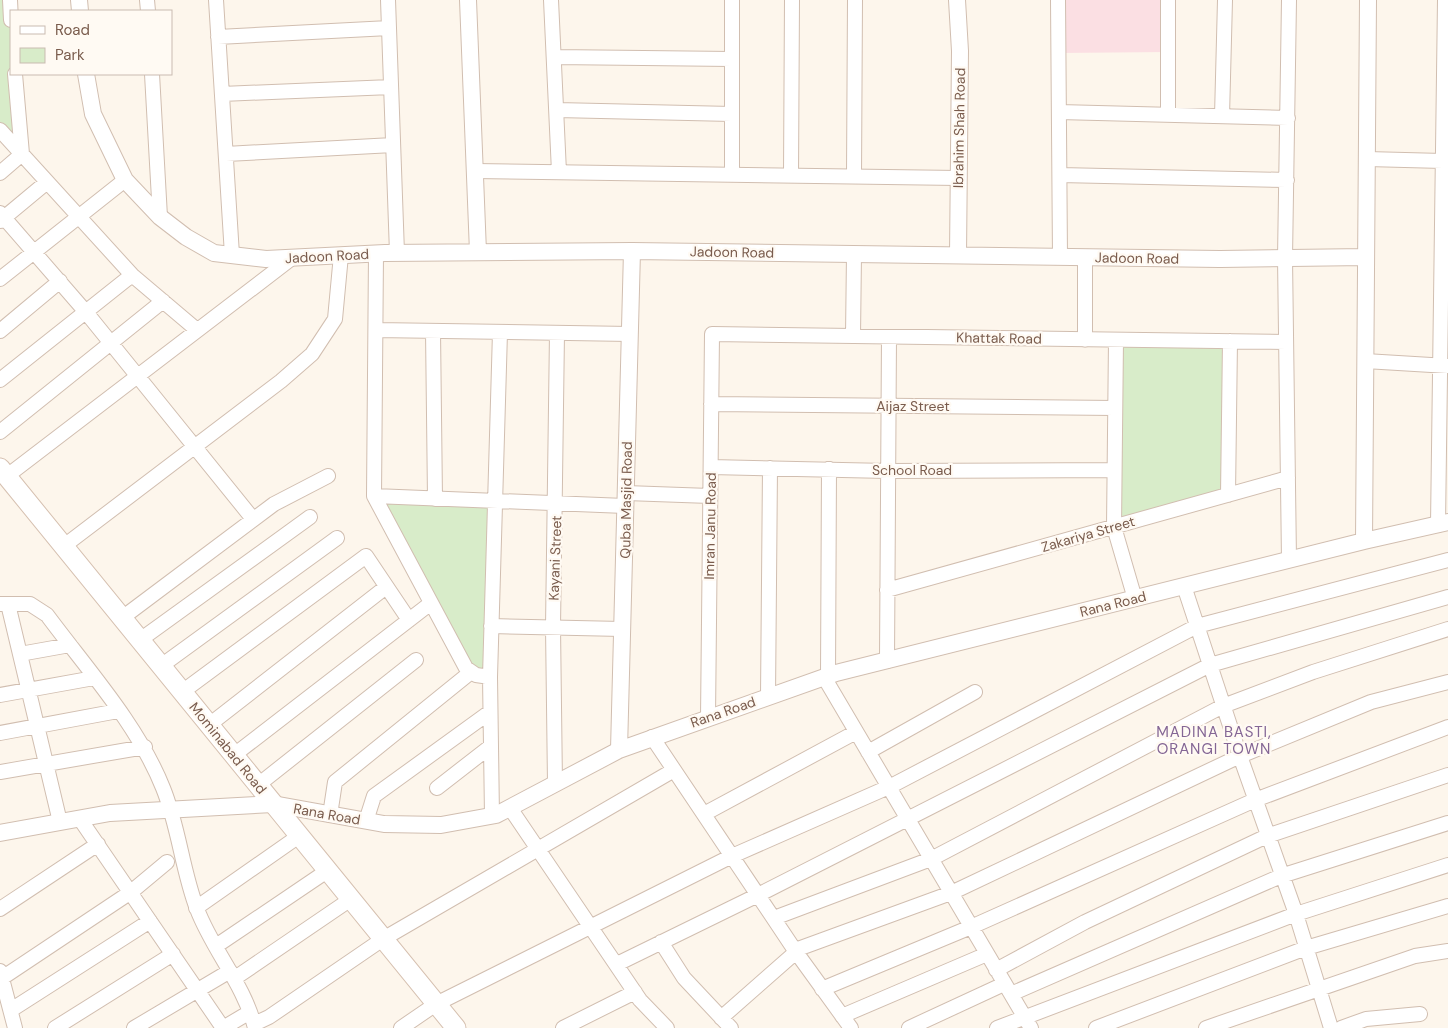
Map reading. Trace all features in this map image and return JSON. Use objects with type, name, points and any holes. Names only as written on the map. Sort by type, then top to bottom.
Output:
[{"type":"main road","name":"Mominabad Road","points":[[3,472],[456,1028]]},
{"type":"street","points":[[216,0],[232,255]]},
{"type":"street","points":[[388,0],[397,253]]},
{"type":"street","points":[[468,0],[478,252]]},
{"type":"street","points":[[551,0],[559,172]]},
{"type":"street","points":[[732,0],[732,174]]},
{"type":"street","points":[[791,174],[792,0]]},
{"type":"street","points":[[854,175],[855,0]]},
{"type":"street","name":"Ibrahim Shah Road","points":[[957,0],[960,51],[958,255]]},
{"type":"street","points":[[1058,0],[1060,257]]},
{"type":"street","points":[[1168,0],[1168,115]]},
{"type":"street","points":[[1222,116],[1225,0]]},
{"type":"street","points":[[1289,0],[1285,258],[1289,560]]},
{"type":"street","points":[[1364,541],[1368,0]]},
{"type":"street","points":[[1443,524],[1445,191],[1443,161],[1446,132],[1446,9]]},
{"type":"street","points":[[218,37],[389,28]]},
{"type":"street","points":[[554,57],[732,58]]},
{"type":"street","points":[[15,75],[22,154]]},
{"type":"street","name":"Jadoon Road","points":[[86,75],[93,114],[124,180],[160,217],[186,237],[214,253],[266,259],[397,253],[632,251],[1060,257],[1366,257]]},
{"type":"street","points":[[152,75],[160,217]]},
{"type":"street","points":[[222,94],[391,87]]},
{"type":"street","points":[[556,110],[732,114]]},
{"type":"street","points":[[1059,112],[1288,118]]},
{"type":"street","points":[[0,130],[132,275],[197,330]]},
{"type":"street","points":[[226,154],[393,145]]},
{"type":"street","points":[[0,172],[22,154]]},
{"type":"street","points":[[1367,159],[1443,161]]},
{"type":"street","points":[[475,171],[791,174],[958,178]]},
{"type":"street","points":[[1060,175],[1287,180]]},
{"type":"street","points":[[0,279],[124,180]]},
{"type":"street","points":[[46,182],[1,217],[35,251],[253,519]]},
{"type":"street","name":"Quba Masjid Road","points":[[619,750],[632,251]]},
{"type":"street","points":[[376,254],[374,496],[466,668],[476,676],[490,678]]},
{"type":"street","points":[[853,336],[854,254]]},
{"type":"street","points":[[64,546],[281,381],[312,354],[335,320],[341,255]]},
{"type":"street","points":[[1085,257],[1085,340]]},
{"type":"street","points":[[3,472],[136,376],[292,258]]},
{"type":"street","points":[[0,380],[132,275]]},
{"type":"street","points":[[0,331],[60,281]]},
{"type":"street","points":[[0,432],[162,301]]},
{"type":"street","points":[[376,330],[630,334]]},
{"type":"street","points":[[433,331],[435,499]]},
{"type":"street","points":[[492,816],[490,678],[500,332]]},
{"type":"street","name":"Kayani Street","points":[[555,784],[553,627],[557,333]]},
{"type":"street","name":"Khattak Road","points":[[712,334],[1286,342]]},
{"type":"street","name":"Imran Janu Road","points":[[708,718],[712,334]]},
{"type":"street","points":[[887,661],[889,337]]},
{"type":"street","points":[[1116,340],[1114,527],[1135,599]]},
{"type":"street","points":[[1228,495],[1230,341]]},
{"type":"street","points":[[1365,361],[1444,365]]},
{"type":"street","name":"Aijaz Street","points":[[712,404],[1115,408]]},
{"type":"street","name":"School Road","points":[[710,467],[888,471],[1114,470]]},
{"type":"street","points":[[768,697],[770,468]]},
{"type":"street","points":[[829,469],[826,677],[856,732],[1027,1023]]},
{"type":"street","points":[[122,618],[274,504],[328,476]]},
{"type":"street","name":"Zakariya Street","points":[[887,590],[1288,478]]},
{"type":"street","points":[[374,496],[556,504],[710,496]]},
{"type":"street","points":[[140,640],[310,517]]},
{"type":"street","name":"Rana Road","points":[[0,833],[110,813],[274,804],[384,824],[441,825],[492,816],[619,750],[826,677],[1364,541],[1443,524]]},
{"type":"street","points":[[161,666],[337,538]]},
{"type":"street","points":[[182,692],[366,556],[409,620]]},
{"type":"street","points":[[401,1028],[436,1004],[732,856],[889,787],[1197,626],[1448,560]]},
{"type":"street","points":[[1184,586],[1255,800],[1296,914],[1331,1028]]},
{"type":"street","points":[[209,725],[386,587]]},
{"type":"street","points":[[616,964],[758,895],[1210,665],[1448,597]]},
{"type":"street","points":[[234,756],[431,603]]},
{"type":"street","points":[[60,822],[27,690],[20,654],[4,604],[30,604],[47,615],[145,748],[171,810],[196,908],[232,974],[253,1021]]},
{"type":"street","points":[[491,626],[622,629]]},
{"type":"street","points":[[774,918],[931,859],[1223,706],[1313,672],[1448,629]]},
{"type":"street","points":[[20,654],[70,645]]},
{"type":"street","points":[[258,785],[416,660]]},
{"type":"street","points":[[330,815],[335,782],[470,672]]},
{"type":"street","points":[[0,695],[94,678]]},
{"type":"street","points":[[661,942],[684,978],[724,1024],[796,951],[951,893],[1240,756],[1371,702],[1448,682]]},
{"type":"street","points":[[868,752],[975,692]]},
{"type":"street","points":[[0,733],[118,712]]},
{"type":"street","points":[[366,821],[374,796],[490,712]]},
{"type":"street","points":[[822,989],[971,928],[1255,800],[1448,727]]},
{"type":"street","points":[[704,814],[856,732]]},
{"type":"street","points":[[652,737],[796,951],[851,1028]]},
{"type":"street","points":[[437,788],[491,746]]},
{"type":"street","points":[[0,772],[145,748]]},
{"type":"street","points":[[80,819],[223,1028],[269,1017],[383,939],[674,770]]},
{"type":"street","points":[[996,970],[1085,922],[1268,836],[1448,775]]},
{"type":"street","points":[[510,808],[589,927],[635,992],[667,1028]]},
{"type":"street","points":[[909,1028],[1282,876],[1448,823]]},
{"type":"street","points":[[196,908],[299,836]]},
{"type":"street","points":[[0,909],[98,844]]},
{"type":"street","points":[[15,1028],[6,1003],[1,974],[131,892],[168,862]]},
{"type":"street","points":[[997,1028],[1027,1023],[1296,914],[1448,865]]},
{"type":"street","points":[[216,946],[327,870]]},
{"type":"street","points":[[134,1028],[198,990],[232,974],[351,899]]},
{"type":"street","points":[[1096,1028],[1306,948],[1448,906]]},
{"type":"street","points":[[6,1003],[150,921]]},
{"type":"street","points":[[1206,1028],[1415,956],[1448,951]]},
{"type":"street","points":[[56,1028],[173,954]]},
{"type":"street","points":[[842,1016],[987,954]]},
{"type":"street","points":[[563,1028],[635,992]]},
{"type":"street","points":[[1341,1028],[1366,1019],[1420,1014]]},
{"type":"shaded area","points":[[1058,0],[1168,0],[1168,52],[1059,53]]},
{"type":"green space","points":[[0,0],[10,0],[10,75],[22,154],[0,130]]},
{"type":"green space","points":[[1116,340],[1230,341],[1228,495],[1119,525]]},
{"type":"green space","points":[[374,496],[494,501],[490,677],[476,675]]},
{"type":"district","name":"MADINA BASTI, ORANGI TOWN","points":[[1214,740]]}]
